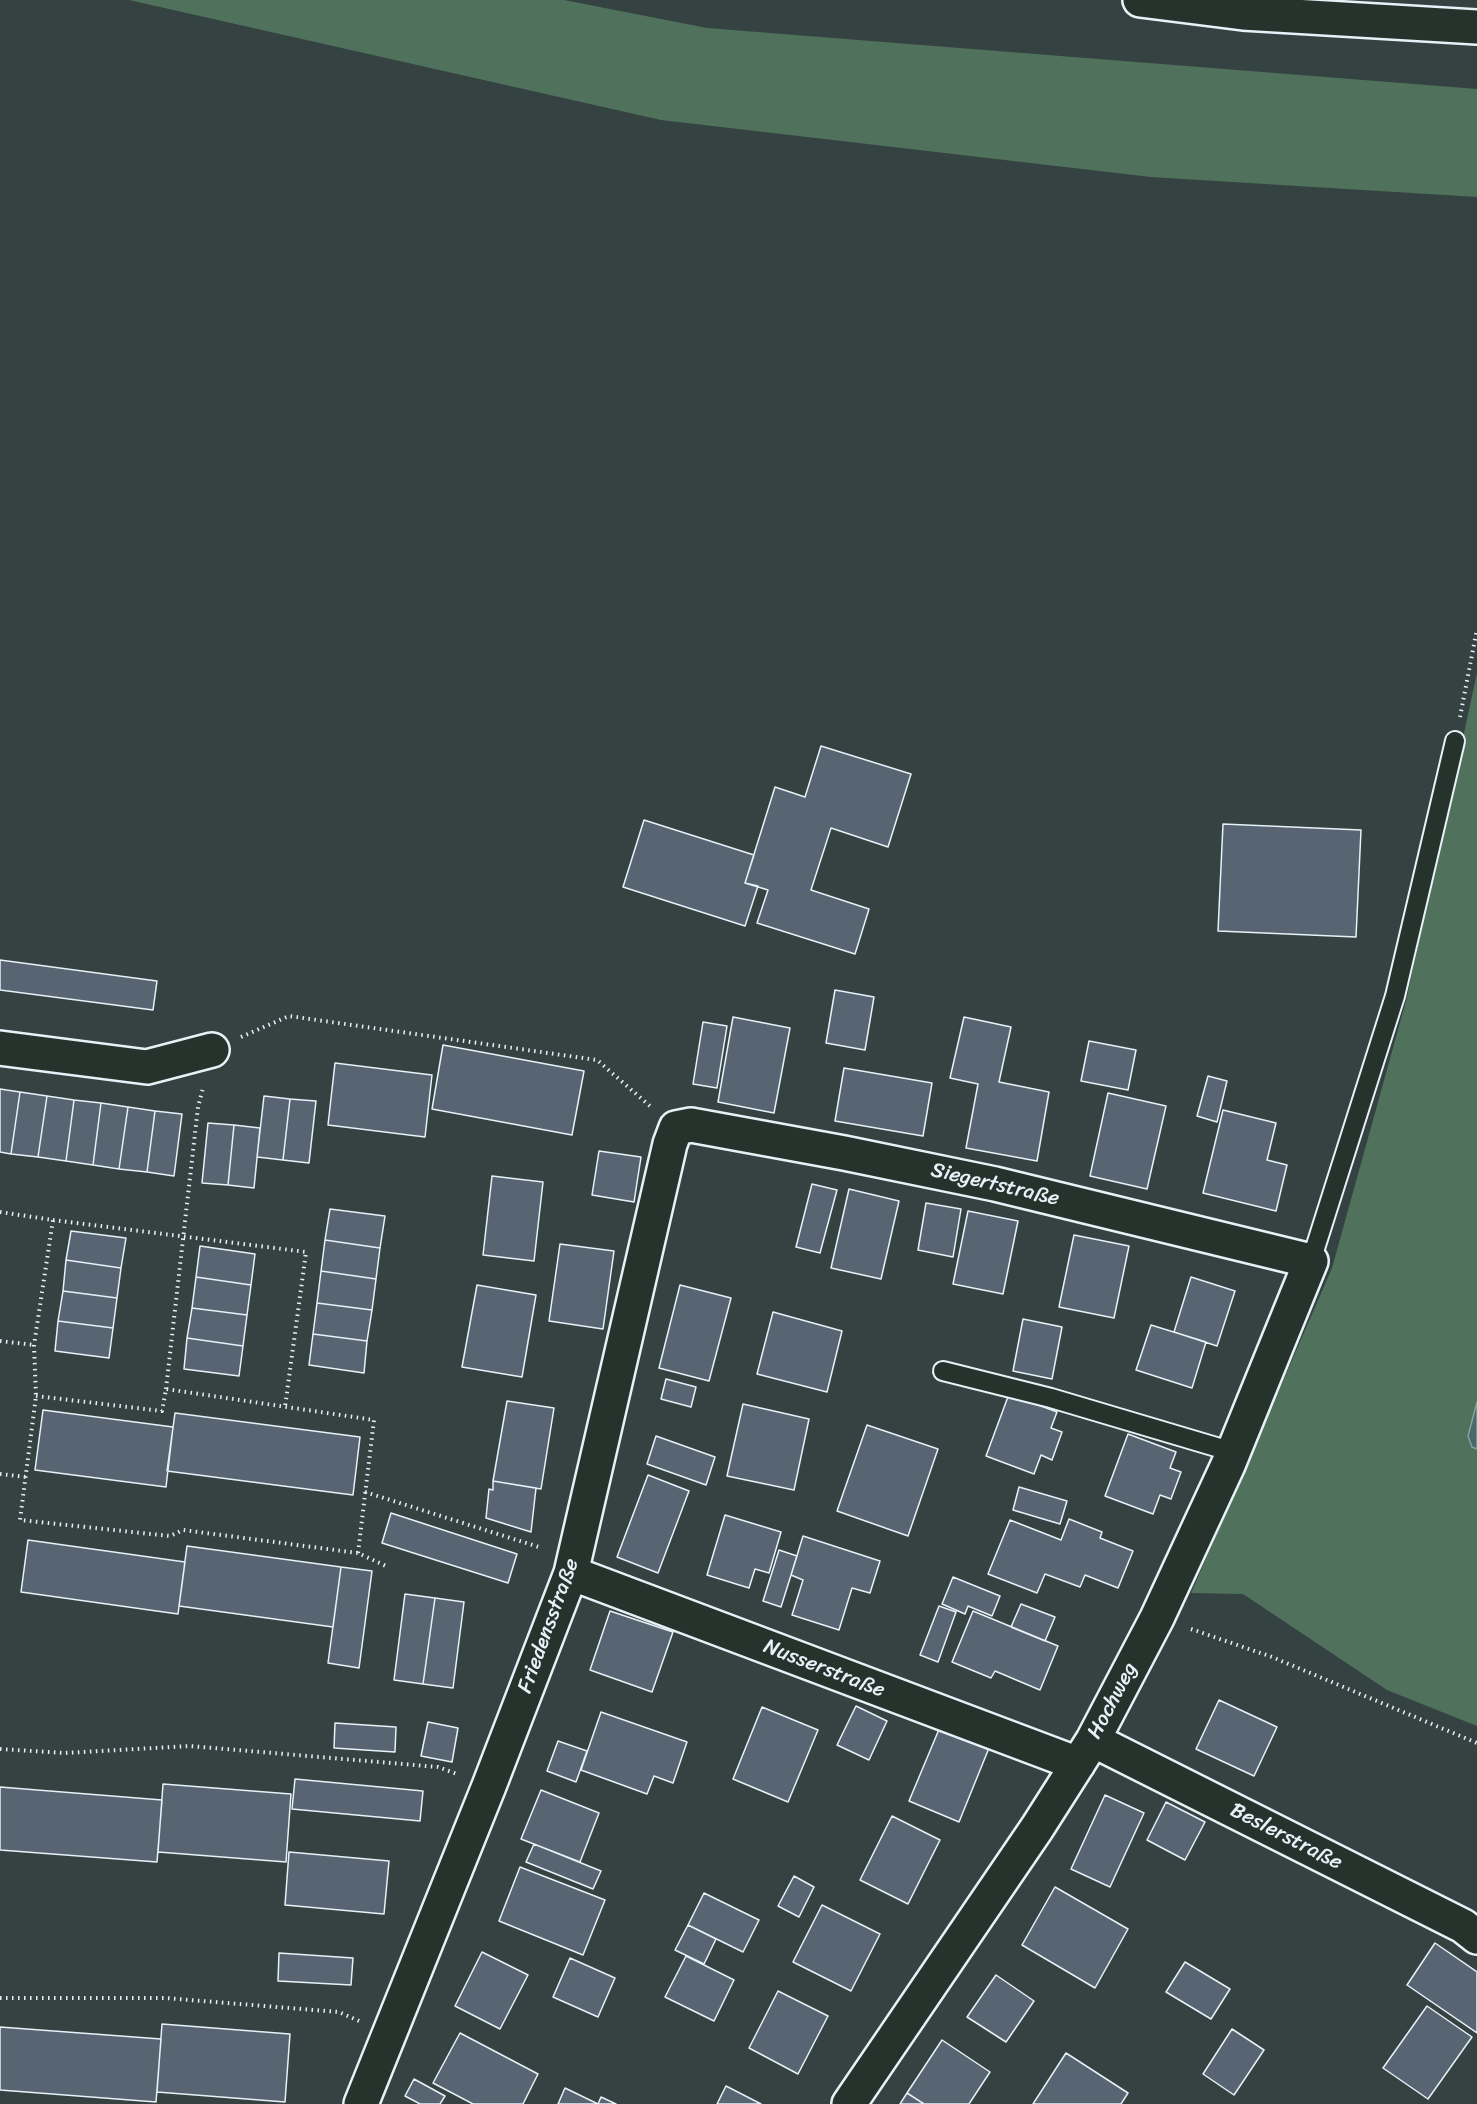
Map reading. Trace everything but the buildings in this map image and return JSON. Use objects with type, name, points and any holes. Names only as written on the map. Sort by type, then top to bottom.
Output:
[{"type":"main road","points":[[1140,0],[1243,13],[1477,27]]},
{"type":"main road","points":[[0,1048],[147,1067],[212,1050]]},
{"type":"main road","name":"Siegertstraße","points":[[676,1128],[691,1125],[995,1184],[1311,1261]]},
{"type":"main road","name":"Friedensstraße","points":[[361,2104],[489,1786],[573,1566],[676,1128]]},
{"type":"main road","name":"Hochweg","points":[[849,2104],[1085,1752],[1157,1618],[1233,1452],[1311,1261]]},
{"type":"main road","name":"Nusserstraße","points":[[573,1566],[1085,1752]]},
{"type":"main road","name":"Beslerstraße","points":[[1085,1752],[1463,1926],[1477,1937]]},
{"type":"lane","points":[[1311,1261],[1395,996],[1455,741]]},
{"type":"lane","points":[[943,1371],[1051,1398],[1233,1452]]},
{"type":"path","points":[[1455,741],[1477,629]]},
{"type":"path","points":[[36,1396],[162,1411],[198,1107],[212,1050],[289,1017],[597,1060],[676,1128]]},
{"type":"path","points":[[0,1212],[306,1252],[285,1407]]},
{"type":"path","points":[[53,1220],[34,1345],[36,1396],[20,1520],[170,1536],[183,1530],[358,1553],[388,1567]]},
{"type":"path","points":[[0,1341],[34,1345]]},
{"type":"path","points":[[166,1389],[374,1420],[358,1553]]},
{"type":"path","points":[[0,1474],[26,1478]]},
{"type":"path","points":[[365,1492],[573,1566]]},
{"type":"path","points":[[1157,1618],[1272,1657],[1477,1743]]},
{"type":"path","points":[[0,1749],[64,1753],[190,1746],[438,1767],[489,1786]]},
{"type":"path","points":[[0,1998],[165,1998],[339,2012],[390,2035]]},
{"type":"green space","points":[[129,0],[564,0],[707,28],[1477,89],[1477,197],[1151,177],[661,120]]},
{"type":"green space","points":[[1477,673],[1477,1726],[1387,1690],[1243,1594],[1191,1593],[1332,1268],[1406,1001]]},
{"type":"water","points":[[1477,1402],[1477,1449],[1472,1447],[1468,1436]]}]
